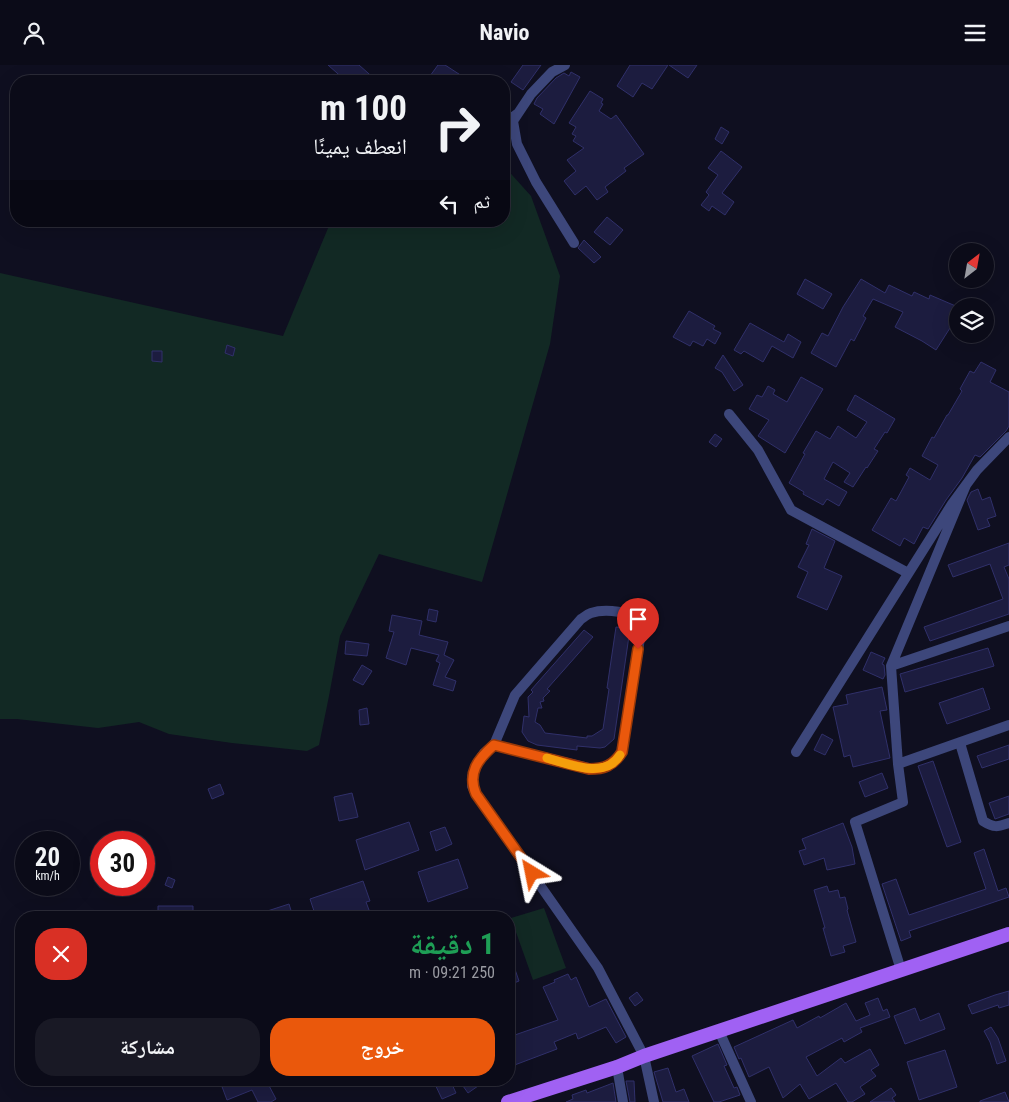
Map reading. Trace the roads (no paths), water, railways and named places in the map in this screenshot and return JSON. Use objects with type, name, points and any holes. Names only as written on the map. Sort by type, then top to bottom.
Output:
[{"type":"main road","points":[[508,1102],[534,1097],[644,1056],[1009,934]]},
{"type":"street","points":[[564,65],[552,72],[531,94],[513,121],[517,144],[536,182],[574,243]]},
{"type":"street","points":[[510,120],[518,114]]},
{"type":"street","points":[[729,414],[758,450],[791,510],[908,573]]},
{"type":"street","points":[[796,751],[952,504],[977,471],[1009,437]]},
{"type":"street","points":[[901,970],[855,822],[902,802],[891,666],[966,485]]},
{"type":"street","points":[[494,745],[589,769],[599,769],[617,761],[622,752],[641,632],[637,619],[632,616],[608,611],[590,613],[581,619],[515,695],[494,745],[484,753],[477,764],[472,777],[472,786],[598,968],[644,1056],[654,1102]]},
{"type":"street","points":[[891,666],[1009,626]]},
{"type":"street","points":[[898,765],[1009,725]]},
{"type":"street","points":[[960,743],[983,821],[998,827],[1009,823]]},
{"type":"street","points":[[719,1031],[751,1102]]},
{"type":"street","points":[[617,1067],[623,1102]]}]
